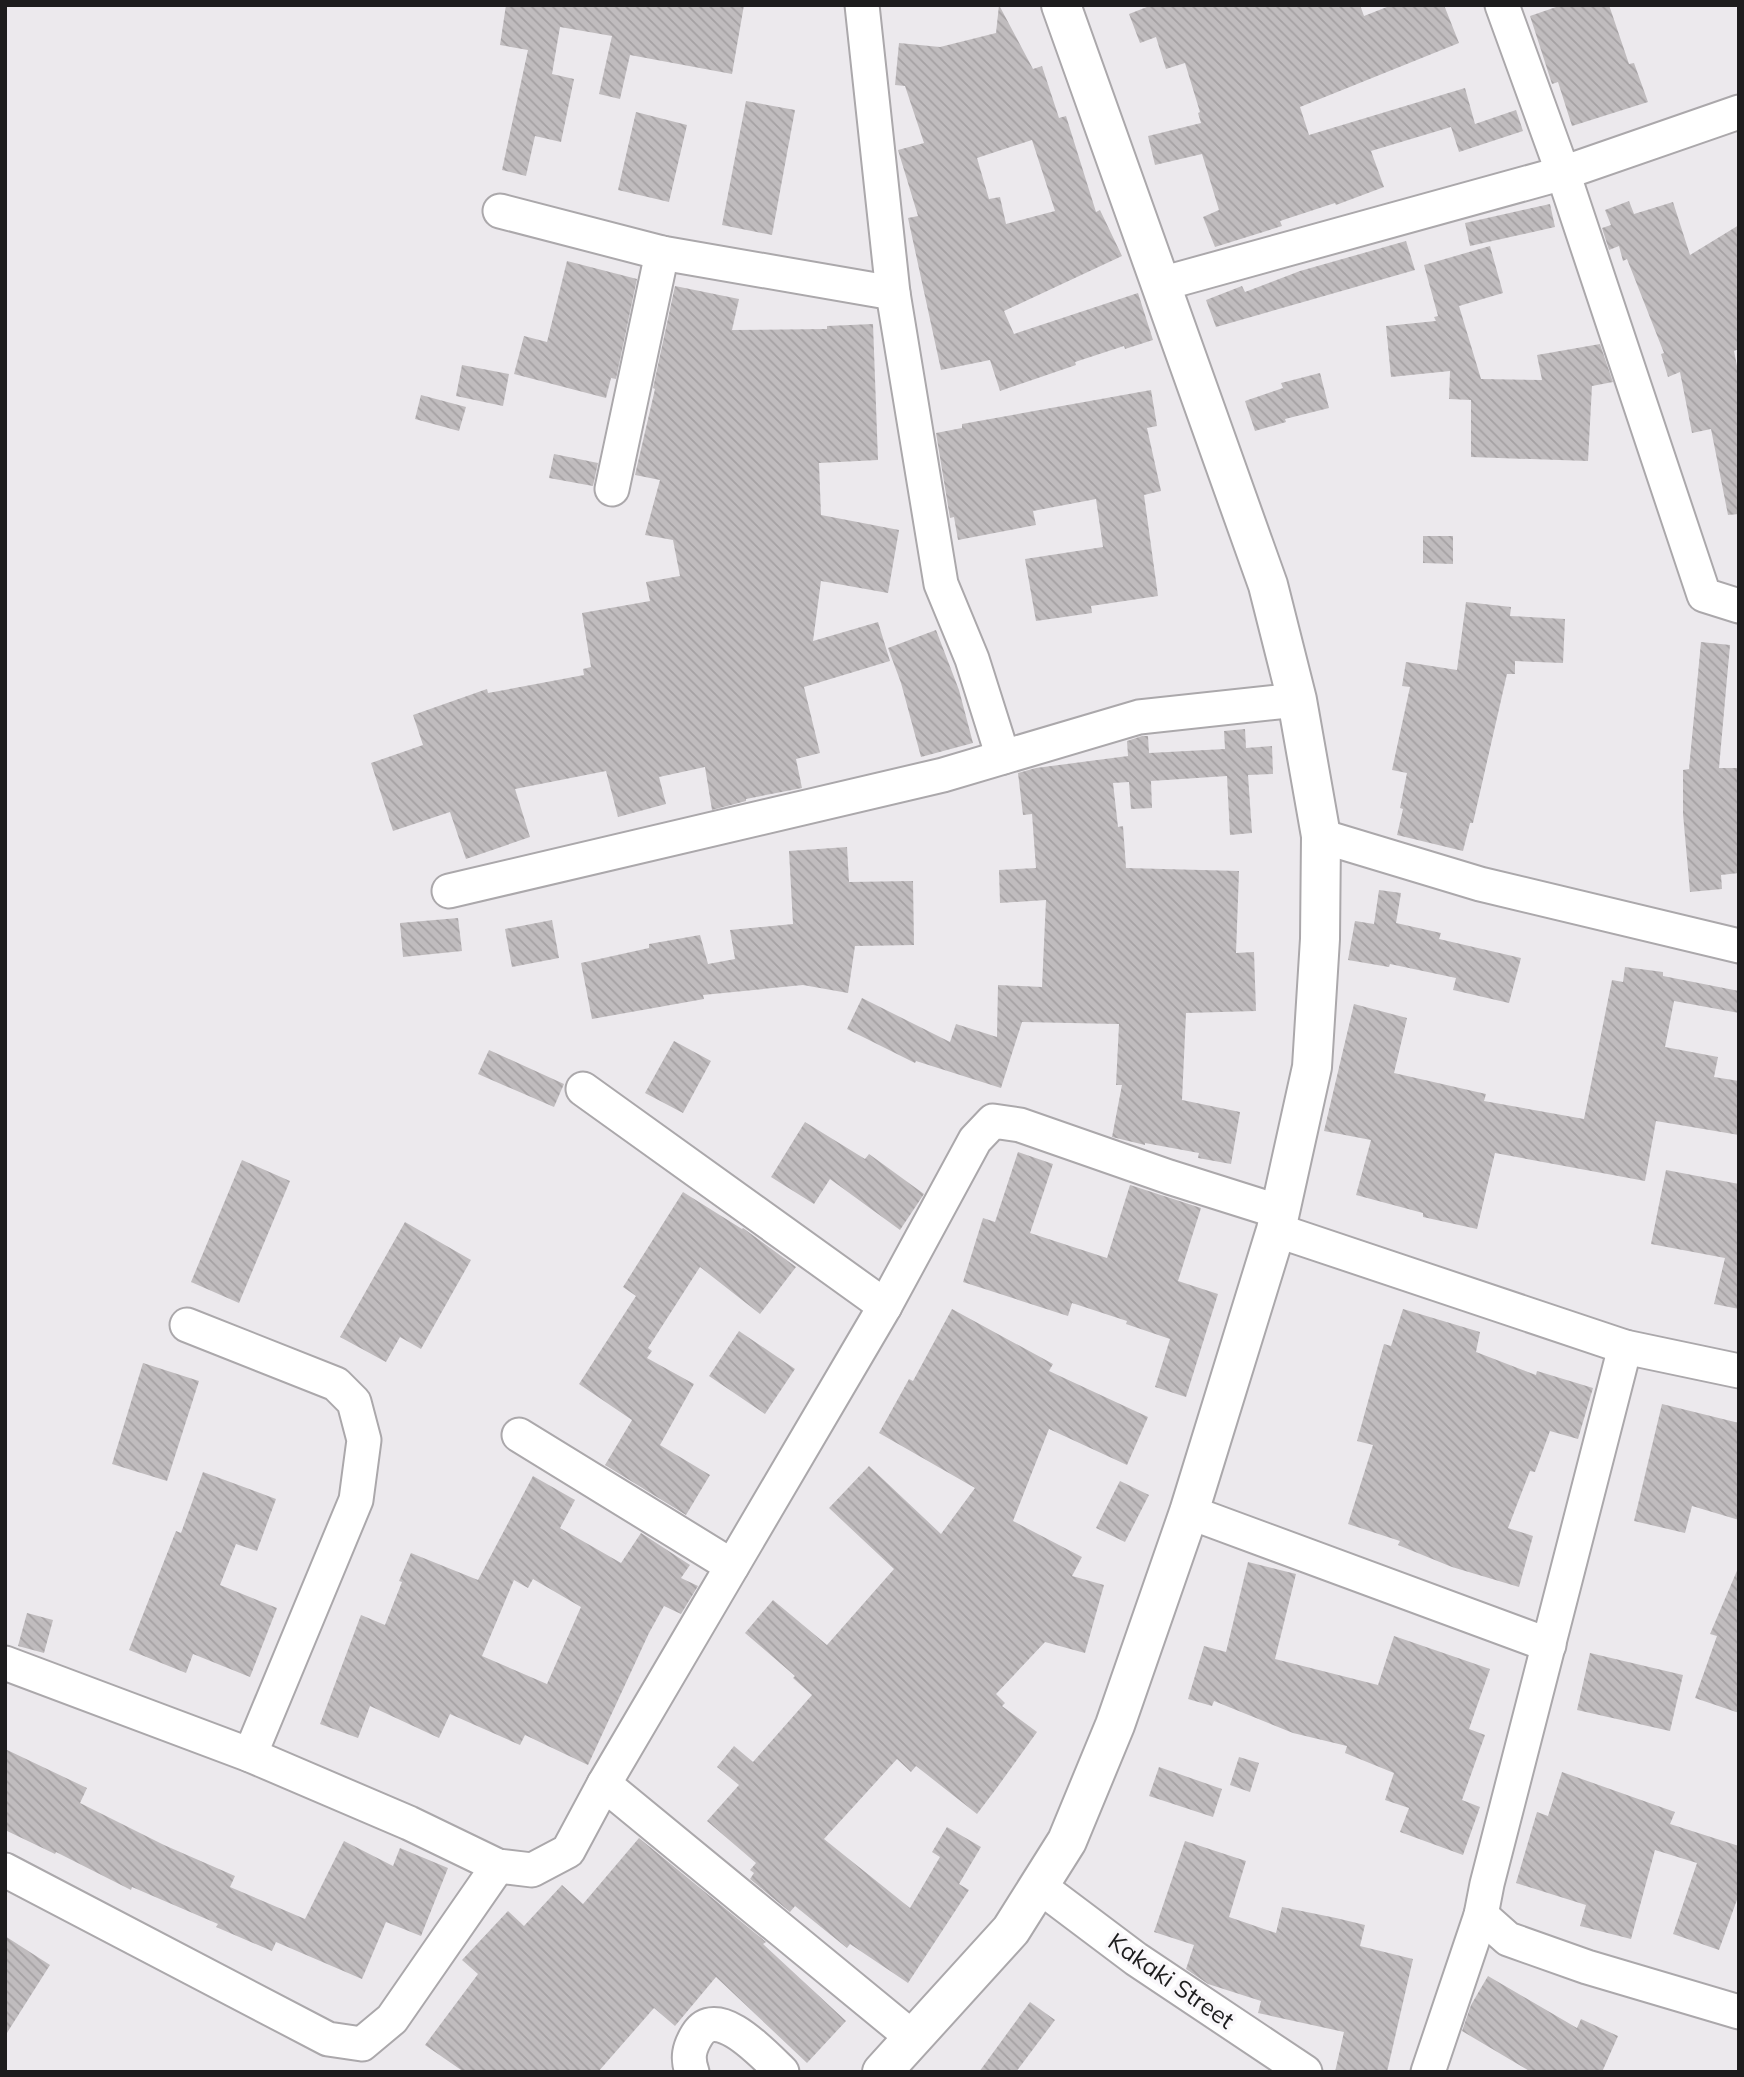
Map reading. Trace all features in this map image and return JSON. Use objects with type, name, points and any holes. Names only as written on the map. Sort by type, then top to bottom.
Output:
[{"type":"street","points":[[862,5],[893,293],[941,584],[972,659],[1003,757]]},
{"type":"street","points":[[882,2072],[1012,1930],[1067,1842],[1115,1725],[1189,1512],[1278,1221],[1312,1067],[1320,939],[1321,836],[1297,701],[1268,585],[1061,5]]},
{"type":"street","points":[[1502,5],[1563,173],[1704,595],[1739,606]]},
{"type":"street","points":[[1161,284],[1563,173],[1739,112]]},
{"type":"street","points":[[500,211],[662,253],[893,293]]},
{"type":"street","points":[[612,489],[662,253]]},
{"type":"street","points":[[449,891],[943,775],[1139,717],[1297,701]]},
{"type":"street","points":[[1321,836],[1480,884],[1739,946]]},
{"type":"street","points":[[583,1089],[885,1306]]},
{"type":"street","points":[[5,1663],[250,1755],[409,1823],[498,1866],[532,1870],[568,1851],[604,1784],[885,1306],[975,1140],[993,1121],[1020,1125],[1169,1177],[1278,1221],[1625,1347],[1739,1371]]},
{"type":"street","points":[[187,1325],[336,1384],[354,1402],[364,1440],[356,1500],[250,1755]]},
{"type":"street","points":[[1427,2072],[1481,1915],[1486,1884],[1625,1347]]},
{"type":"street","points":[[519,1435],[732,1566]]},
{"type":"street","points":[[1189,1512],[1549,1645]]},
{"type":"street","points":[[604,1784],[913,2038]]},
{"type":"street","points":[[5,1870],[328,2039],[362,2044],[392,2019],[498,1866]]},
{"type":"street","name":"Kakaki Street","points":[[1040,1886],[1136,1959],[1305,2072]]},
{"type":"street","points":[[1481,1915],[1508,1939],[1587,1968],[1739,2012]]},
{"type":"street","points":[[692,2072],[688,2060],[691,2044],[701,2028],[715,2023],[733,2029],[782,2072]]},
{"type":"building","points":[[506,5],[744,5],[732,74],[630,55],[620,99],[599,94],[612,36],[560,27],[552,74],[574,79],[561,142],[535,136],[526,176],[502,170],[528,50],[500,45]]},
{"type":"building","points":[[999,5],[1033,69],[1042,66],[1059,118],[1066,116],[1096,212],[1100,210],[1122,256],[1004,311],[1014,334],[1138,293],[1153,340],[1075,362],[1076,365],[1000,391],[990,360],[941,370],[908,218],[918,216],[898,150],[924,143],[905,86],[895,85],[899,43],[940,47],[996,33]],"holes":[[[1032,140],[1055,211],[1006,224],[1000,197],[989,199],[977,158]]]},
{"type":"building","points":[[1152,5],[1360,5],[1364,16],[1392,5],[1444,5],[1459,43],[1300,107],[1309,135],[1465,88],[1475,124],[1516,110],[1523,131],[1459,152],[1451,127],[1371,151],[1384,187],[1336,205],[1335,203],[1280,221],[1282,226],[1215,247],[1203,217],[1219,210],[1202,154],[1155,165],[1148,136],[1201,123],[1185,63],[1166,69],[1156,37],[1140,43],[1129,14]]},
{"type":"building","points":[[1562,5],[1609,5],[1629,64],[1634,63],[1648,102],[1572,126],[1558,82],[1552,84],[1530,16]]},
{"type":"building","points":[[746,101],[795,110],[772,235],[722,225]]},
{"type":"building","points":[[636,112],[687,125],[669,202],[618,190]]},
{"type":"building","points":[[1629,201],[1634,214],[1673,202],[1690,255],[1739,225],[1739,349],[1734,351],[1739,376],[1739,514],[1728,515],[1711,429],[1692,433],[1680,372],[1668,377],[1661,354],[1664,353],[1627,259],[1623,261],[1619,246],[1609,250],[1602,228],[1611,225],[1605,210]]},
{"type":"building","points":[[1550,204],[1555,227],[1470,246],[1465,223]]},
{"type":"building","points":[[1406,241],[1415,270],[1216,327],[1206,300],[1242,286],[1245,292],[1300,271]]},
{"type":"building","points":[[1490,246],[1503,293],[1459,306],[1481,379],[1542,380],[1537,355],[1600,344],[1613,382],[1592,386],[1588,461],[1471,457],[1471,400],[1449,399],[1450,371],[1391,377],[1386,326],[1436,321],[1434,317],[1438,316],[1424,265]]},
{"type":"building","points":[[567,261],[637,279],[616,379],[611,378],[606,398],[514,374],[524,336],[547,342]]},
{"type":"building","points":[[675,286],[739,299],[732,330],[827,329],[827,326],[873,324],[878,460],[819,463],[821,515],[899,530],[888,593],[821,581],[813,641],[878,622],[890,661],[804,687],[820,753],[796,759],[802,788],[746,799],[712,810],[705,767],[659,777],[666,804],[618,817],[606,771],[515,789],[530,837],[466,859],[450,812],[393,831],[371,763],[423,745],[413,715],[487,689],[488,693],[584,675],[583,669],[591,667],[582,613],[650,601],[646,582],[680,576],[673,540],[645,535],[660,480],[635,475]]},
{"type":"building","points":[[462,365],[509,374],[503,406],[456,396]]},
{"type":"building","points":[[1320,373],[1329,408],[1285,419],[1286,422],[1255,431],[1245,401],[1283,388],[1281,383]]},
{"type":"building","points":[[1151,390],[1157,426],[1147,428],[1161,491],[1144,495],[1158,596],[1091,606],[1092,613],[1036,621],[1025,559],[1103,547],[1096,499],[1033,511],[1036,525],[958,540],[954,517],[950,518],[936,433],[962,428],[962,424]]},
{"type":"building","points":[[421,395],[466,407],[459,431],[415,419]]},
{"type":"building","points":[[554,454],[598,463],[593,486],[549,478]]},
{"type":"building","points":[[1423,536],[1453,536],[1453,564],[1423,563]]},
{"type":"building","points":[[1466,602],[1511,607],[1510,616],[1565,619],[1563,663],[1515,661],[1515,674],[1507,674],[1473,823],[1470,823],[1463,851],[1397,835],[1407,773],[1392,770],[1410,687],[1402,686],[1406,662],[1457,670]]},
{"type":"building","points":[[936,630],[959,690],[973,743],[921,757],[901,683],[888,648]]},
{"type":"building","points":[[1701,642],[1730,645],[1719,768],[1737,768],[1739,873],[1721,875],[1722,889],[1690,892],[1683,814],[1683,770],[1689,769]]},
{"type":"building","points":[[1245,729],[1246,748],[1272,746],[1273,774],[1248,775],[1252,833],[1230,835],[1227,776],[1151,781],[1152,808],[1131,809],[1129,782],[1113,783],[1118,827],[1123,826],[1126,868],[1239,871],[1236,953],[1254,952],[1256,1011],[1186,1013],[1182,1100],[1240,1112],[1231,1164],[1198,1158],[1199,1153],[1112,1137],[1122,1085],[1116,1085],[1119,1024],[1022,1022],[1001,1088],[916,1061],[915,1063],[847,1029],[862,998],[950,1042],[956,1024],[997,1037],[998,985],[1042,987],[1046,900],[1000,903],[999,870],[1036,868],[1032,814],[1023,815],[1018,773],[1036,768],[1128,756],[1127,741],[1142,736],[1148,736],[1149,753],[1225,749],[1224,731]]},
{"type":"building","points":[[847,847],[849,882],[913,881],[914,945],[855,946],[848,993],[803,985],[703,995],[704,999],[592,1019],[581,963],[649,948],[649,944],[700,935],[708,964],[735,959],[730,930],[793,924],[789,851]]},
{"type":"building","points":[[1379,890],[1401,893],[1396,923],[1441,933],[1439,939],[1521,958],[1509,1003],[1453,990],[1456,978],[1390,964],[1389,967],[1348,960],[1355,921],[1374,924]]},
{"type":"building","points":[[458,918],[462,951],[403,957],[400,923]]},
{"type":"building","points":[[552,920],[559,958],[512,967],[505,929]]},
{"type":"building","points":[[1625,967],[1663,972],[1663,976],[1739,991],[1739,1013],[1674,1001],[1665,1047],[1718,1057],[1714,1077],[1739,1081],[1739,1135],[1656,1121],[1645,1181],[1495,1153],[1477,1229],[1423,1217],[1423,1213],[1356,1195],[1371,1140],[1324,1131],[1354,1004],[1407,1018],[1394,1073],[1486,1094],[1484,1101],[1584,1119],[1612,980],[1623,982]]},
{"type":"building","points":[[674,1041],[711,1061],[683,1113],[645,1093]]},
{"type":"building","points":[[489,1050],[564,1084],[554,1107],[478,1074]]},
{"type":"building","points":[[805,1122],[865,1159],[869,1154],[924,1194],[900,1230],[830,1179],[814,1204],[771,1177]]},
{"type":"building","points":[[1018,1152],[1053,1164],[1030,1233],[1107,1258],[1130,1185],[1201,1208],[1178,1281],[1218,1294],[1186,1397],[1155,1387],[1170,1339],[1072,1303],[1068,1316],[963,1282],[983,1218],[995,1222]]},
{"type":"building","points":[[242,1160],[290,1181],[239,1303],[191,1282]]},
{"type":"building","points":[[1666,1170],[1739,1184],[1739,1309],[1714,1304],[1725,1258],[1651,1244]]},
{"type":"building","points":[[683,1192],[743,1228],[796,1267],[760,1314],[700,1267],[648,1348],[652,1351],[647,1358],[694,1384],[660,1445],[710,1475],[686,1515],[605,1465],[632,1420],[579,1384],[636,1296],[623,1287]]},
{"type":"building","points":[[405,1222],[471,1260],[421,1349],[400,1337],[386,1362],[340,1337]]},
{"type":"building","points":[[952,1309],[1053,1364],[1049,1371],[1148,1417],[1127,1465],[1049,1429],[1013,1521],[1082,1557],[1072,1576],[1104,1585],[1085,1653],[1045,1642],[996,1694],[1005,1703],[1002,1706],[1037,1732],[977,1814],[916,1766],[911,1772],[897,1759],[824,1839],[910,1908],[940,1857],[932,1852],[947,1827],[981,1847],[959,1884],[969,1890],[908,1983],[850,1944],[847,1948],[795,1906],[790,1912],[750,1879],[754,1873],[750,1870],[756,1863],[707,1821],[739,1785],[717,1767],[734,1746],[753,1762],[812,1695],[793,1678],[795,1676],[745,1633],[773,1600],[827,1645],[894,1569],[829,1508],[869,1466],[941,1534],[975,1488],[879,1433],[909,1379],[913,1381]]},
{"type":"building","points":[[1403,1309],[1480,1332],[1476,1352],[1536,1375],[1537,1371],[1593,1388],[1578,1439],[1550,1431],[1535,1472],[1530,1471],[1508,1528],[1533,1536],[1519,1587],[1452,1567],[1398,1545],[1400,1541],[1348,1524],[1373,1445],[1357,1441],[1384,1344],[1391,1346]]},
{"type":"building","points":[[739,1331],[795,1369],[765,1414],[709,1376]]},
{"type":"building","points":[[143,1363],[199,1381],[167,1481],[112,1464]]},
{"type":"building","points":[[1662,1404],[1739,1423],[1739,1520],[1692,1506],[1685,1533],[1634,1521]]},
{"type":"building","points":[[203,1472],[276,1499],[257,1551],[236,1544],[220,1585],[277,1608],[250,1677],[193,1654],[186,1673],[129,1650],[176,1531],[181,1533]]},
{"type":"building","points":[[533,1476],[575,1500],[560,1528],[621,1563],[641,1533],[690,1565],[681,1578],[698,1586],[681,1614],[664,1606],[588,1765],[525,1735],[520,1745],[450,1714],[439,1738],[370,1706],[358,1738],[320,1724],[361,1615],[385,1625],[411,1553],[478,1580]],"holes":[[[533,1579],[581,1607],[547,1684],[482,1656],[514,1580],[528,1588]]]},
{"type":"building","points":[[1120,1481],[1149,1495],[1125,1542],[1096,1528]]},
{"type":"building","points":[[1248,1562],[1296,1574],[1275,1659],[1378,1685],[1394,1636],[1490,1669],[1469,1729],[1485,1735],[1462,1800],[1480,1807],[1463,1855],[1400,1832],[1409,1808],[1385,1800],[1394,1773],[1345,1753],[1347,1746],[1293,1733],[1214,1701],[1212,1706],[1188,1699],[1204,1646],[1226,1652]]},
{"type":"building","points":[[1739,1566],[1739,1713],[1695,1698],[1717,1636],[1710,1634]]},
{"type":"building","points":[[27,1613],[53,1620],[44,1653],[18,1646]]},
{"type":"building","points":[[1590,1653],[1683,1675],[1670,1731],[1577,1710]]},
{"type":"building","points":[[5,1749],[87,1788],[80,1803],[164,1845],[235,1876],[230,1887],[305,1919],[344,1841],[393,1866],[400,1848],[448,1868],[421,1936],[386,1922],[362,1979],[276,1942],[272,1951],[216,1927],[218,1924],[132,1887],[131,1890],[5,1830]]},
{"type":"building","points":[[1239,1757],[1259,1763],[1250,1792],[1230,1785]]},
{"type":"building","points":[[1159,1767],[1222,1789],[1213,1817],[1149,1796]]},
{"type":"building","points":[[1562,1772],[1675,1812],[1670,1824],[1739,1846],[1739,1894],[1719,1950],[1673,1934],[1697,1863],[1655,1850],[1631,1939],[1580,1926],[1586,1905],[1516,1883],[1537,1812],[1548,1816]]},
{"type":"building","points":[[639,1838],[766,1942],[763,1944],[846,2021],[807,2063],[716,1977],[675,2026],[654,2008],[598,2072],[464,2072],[425,2045],[478,1974],[462,1960],[508,1911],[524,1926],[562,1885],[583,1904]]},
{"type":"building","points":[[1185,1841],[1246,1861],[1229,1917],[1276,1933],[1282,1907],[1336,1918],[1365,1925],[1360,1946],[1413,1959],[1387,2072],[1335,2072],[1344,2032],[1258,2013],[1261,2001],[1208,1984],[1186,1969],[1194,1945],[1154,1932]]},
{"type":"building","points":[[5,1936],[50,1965],[5,2036]]},
{"type":"building","points":[[1488,1976],[1577,2028],[1581,2019],[1618,2036],[1602,2072],[1531,2072],[1462,2031],[1471,2005]]},
{"type":"building","points":[[1030,2002],[1055,2020],[1016,2072],[979,2072]]}]
